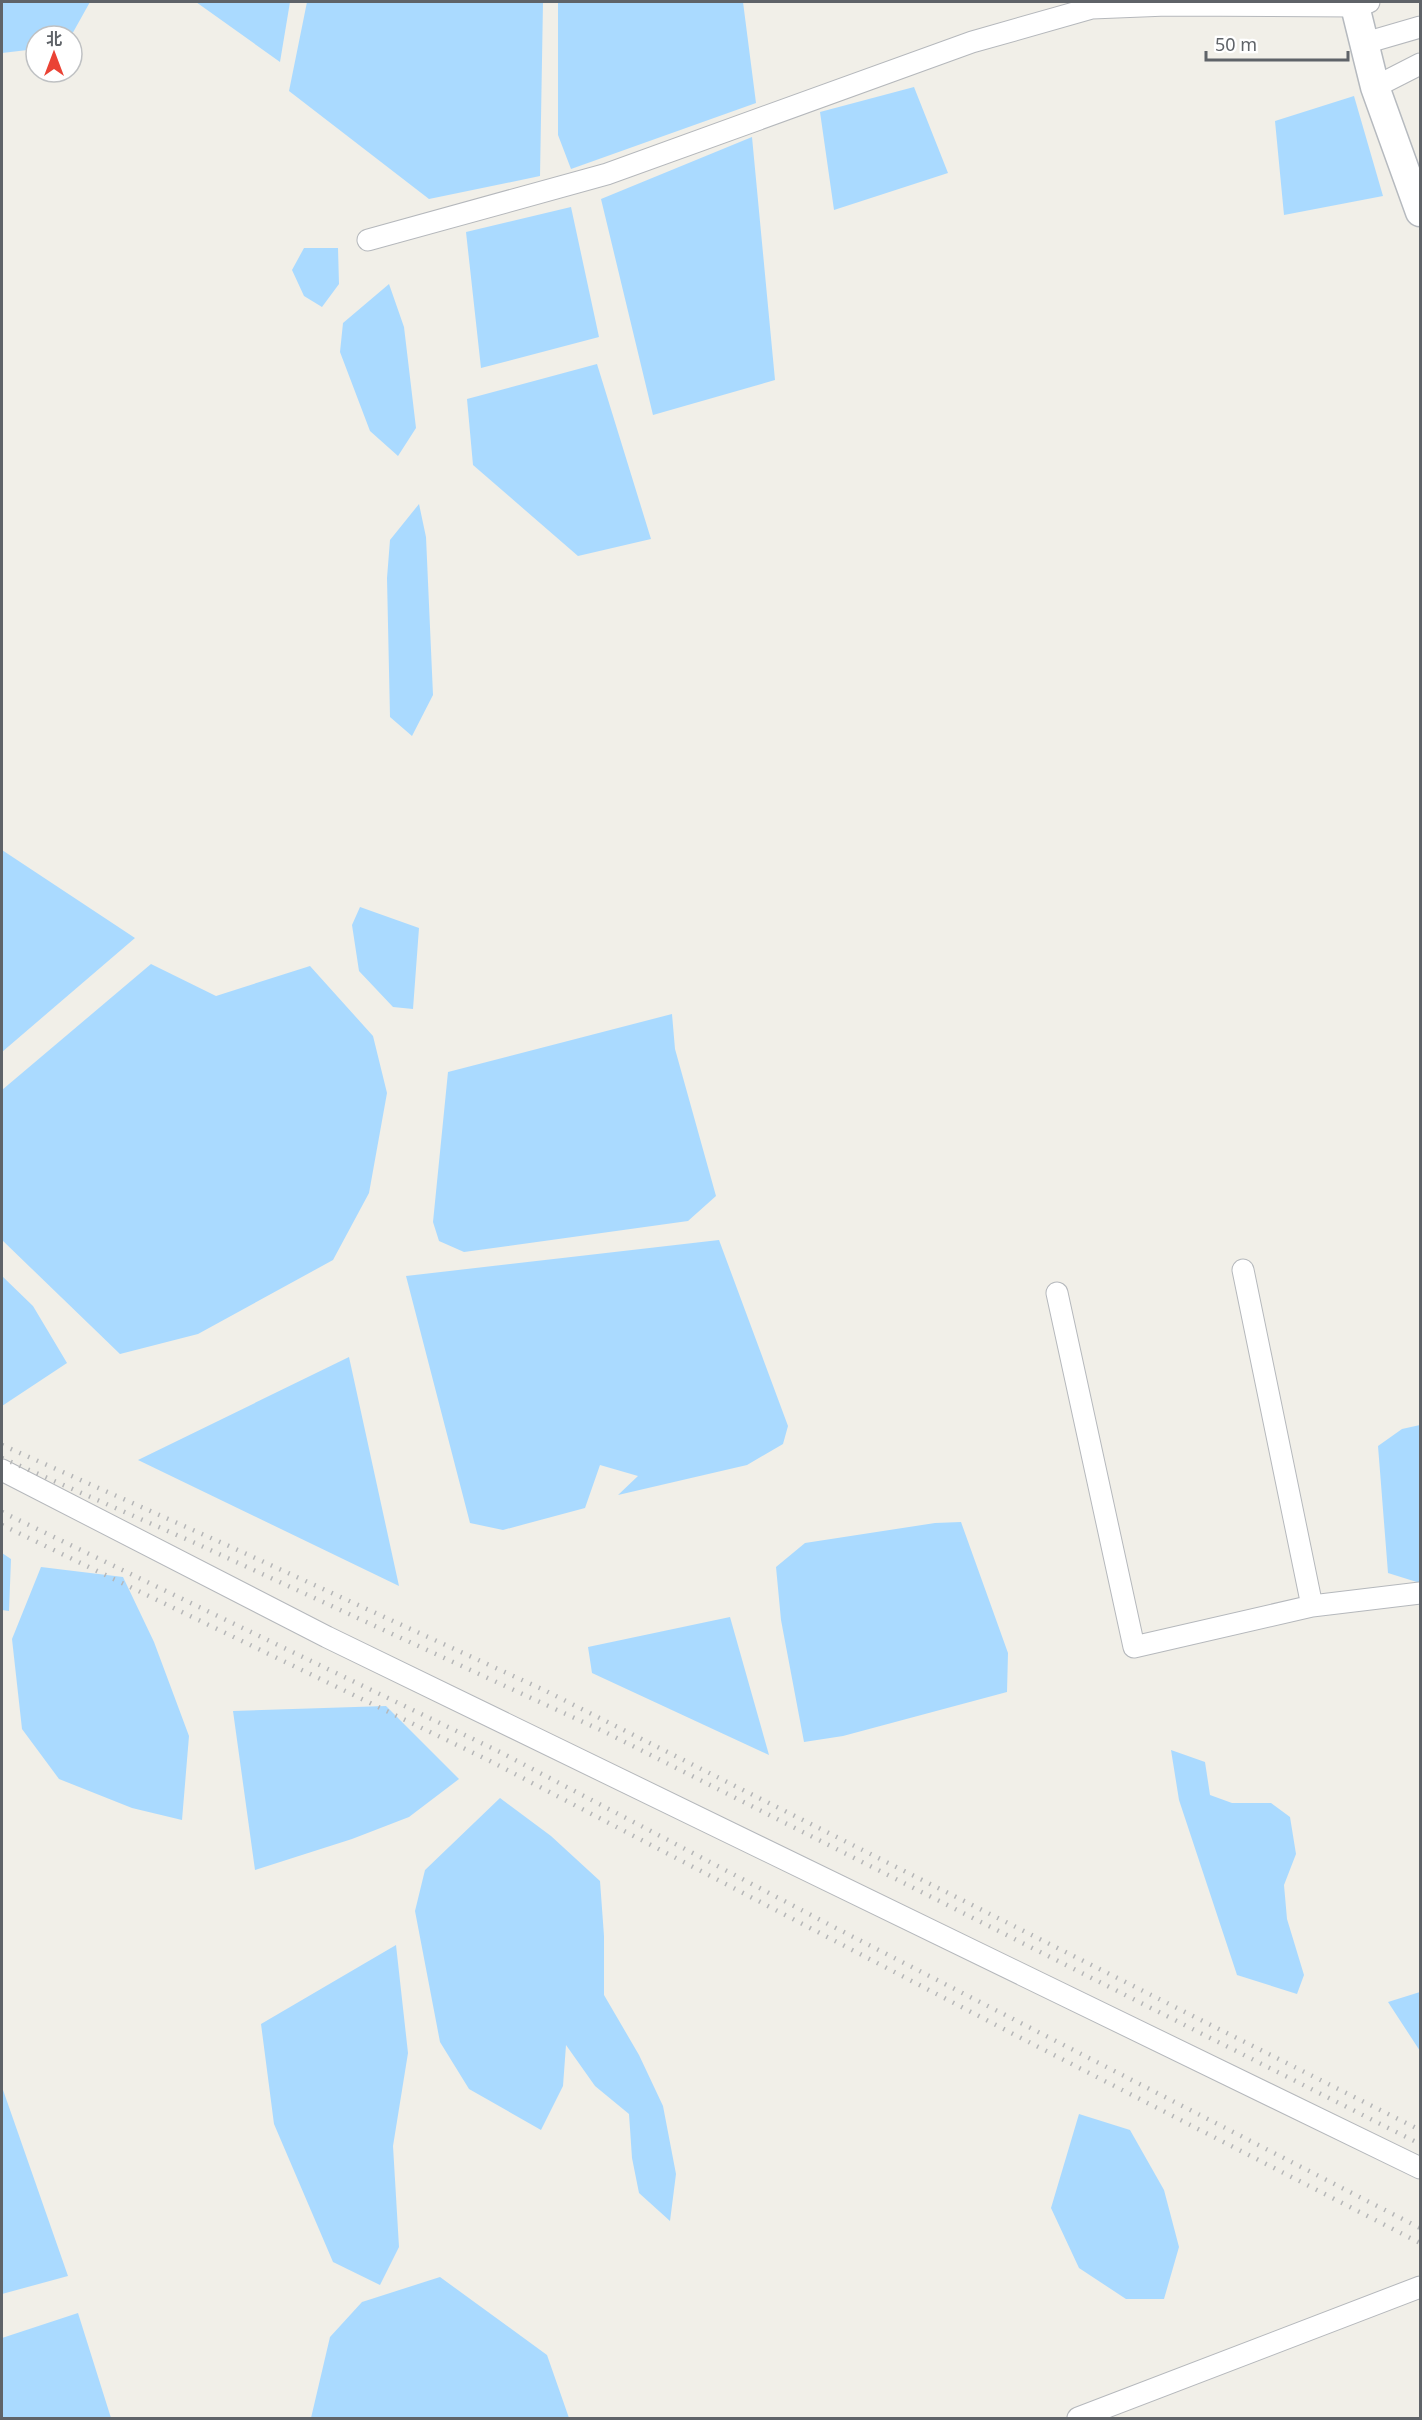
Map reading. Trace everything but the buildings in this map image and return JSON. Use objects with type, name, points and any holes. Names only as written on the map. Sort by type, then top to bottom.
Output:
[{"type":"main road","points":[[1360,3],[1365,43],[1375,87],[1420,212]]},
{"type":"street","points":[[368,240],[607,174],[972,42],[1092,8],[1360,3]]},
{"type":"street","points":[[1365,43],[1420,27]]},
{"type":"street","points":[[1375,87],[1420,64]]},
{"type":"street","points":[[1243,1270],[1312,1606]]},
{"type":"street","points":[[1058,1293],[1134,1647],[1312,1606],[1420,1593]]},
{"type":"street","points":[[2,1470],[327,1637],[1420,2168]]},
{"type":"street","points":[[1078,2418],[1420,2287]]},
{"type":"water","points":[[2,2],[90,2],[78,24],[24,24],[24,50],[2,53]]},
{"type":"water","points":[[196,2],[290,2],[280,62]]},
{"type":"water","points":[[307,2],[543,2],[540,176],[429,199],[289,91]]},
{"type":"water","points":[[558,2],[743,2],[756,103],[571,169],[558,135]]},
{"type":"water","points":[[914,87],[948,173],[834,210],[820,112]]},
{"type":"water","points":[[1354,96],[1383,196],[1284,215],[1275,121]]},
{"type":"water","points":[[752,137],[775,380],[653,415],[601,199]]},
{"type":"water","points":[[571,207],[599,337],[481,368],[466,232]]},
{"type":"water","points":[[304,248],[338,248],[339,284],[322,307],[304,296],[292,270]]},
{"type":"water","points":[[389,284],[404,327],[416,428],[398,456],[370,431],[340,352],[343,323]]},
{"type":"water","points":[[597,364],[651,539],[578,556],[473,465],[467,399]]},
{"type":"water","points":[[419,504],[426,537],[433,695],[412,736],[390,717],[387,578],[390,540]]},
{"type":"water","points":[[2,850],[135,938],[2,1052]]},
{"type":"water","points":[[360,907],[419,928],[413,1009],[393,1007],[359,971],[352,925]]},
{"type":"water","points":[[151,964],[216,996],[310,966],[373,1036],[387,1093],[369,1193],[333,1260],[198,1334],[120,1354],[2,1240],[2,1090]]},
{"type":"water","points":[[672,1014],[675,1049],[716,1196],[688,1221],[464,1252],[439,1241],[433,1222],[448,1072]]},
{"type":"water","points":[[719,1240],[788,1426],[783,1444],[747,1465],[618,1495],[638,1476],[600,1465],[585,1508],[503,1530],[470,1523],[406,1276]]},
{"type":"water","points":[[2,1276],[33,1306],[67,1363],[2,1406]]},
{"type":"water","points":[[349,1357],[399,1586],[138,1460]]},
{"type":"water","points":[[1420,1425],[1420,1583],[1388,1573],[1378,1446],[1402,1429]]},
{"type":"water","points":[[961,1522],[1008,1653],[1007,1692],[843,1736],[804,1742],[781,1620],[776,1567],[805,1543],[935,1523]]},
{"type":"water","points":[[2,1553],[11,1559],[9,1611],[2,1610]]},
{"type":"water","points":[[41,1567],[123,1577],[154,1642],[189,1736],[182,1820],[132,1808],[59,1779],[22,1729],[12,1639]]},
{"type":"water","points":[[730,1617],[769,1755],[592,1673],[588,1647]]},
{"type":"water","points":[[386,1706],[459,1779],[409,1817],[352,1839],[255,1870],[233,1711]]},
{"type":"water","points":[[1171,1750],[1205,1762],[1210,1795],[1232,1803],[1271,1803],[1290,1817],[1296,1854],[1284,1885],[1287,1919],[1304,1975],[1297,1994],[1237,1975],[1179,1800]]},
{"type":"water","points":[[500,1798],[551,1836],[600,1881],[604,1936],[604,1995],[639,2055],[663,2106],[676,2174],[670,2221],[639,2193],[632,2158],[629,2114],[595,2086],[566,2045],[563,2086],[541,2130],[469,2089],[440,2042],[415,1911],[425,1870]]},
{"type":"water","points":[[396,1945],[408,2053],[393,2146],[399,2247],[380,2285],[333,2262],[274,2124],[261,2024]]},
{"type":"water","points":[[1420,1992],[1420,2051],[1388,2002]]},
{"type":"water","points":[[2,2087],[68,2276],[2,2294]]},
{"type":"water","points":[[1079,2114],[1130,2130],[1164,2190],[1179,2247],[1164,2299],[1126,2299],[1079,2268],[1051,2208]]},
{"type":"water","points":[[440,2277],[547,2355],[569,2418],[311,2418],[330,2337],[362,2302]]},
{"type":"water","points":[[78,2313],[111,2418],[2,2418],[2,2338]]},
{"type":"railway","points":[[2,1445],[544,1690],[1420,2130]]},
{"type":"railway","points":[[2,1458],[195,1543],[607,1733],[1420,2144]]},
{"type":"railway","points":[[2,1512],[500,1752],[832,1926],[1420,2228]]},
{"type":"railway","points":[[2,1525],[490,1761],[1420,2243]]}]
